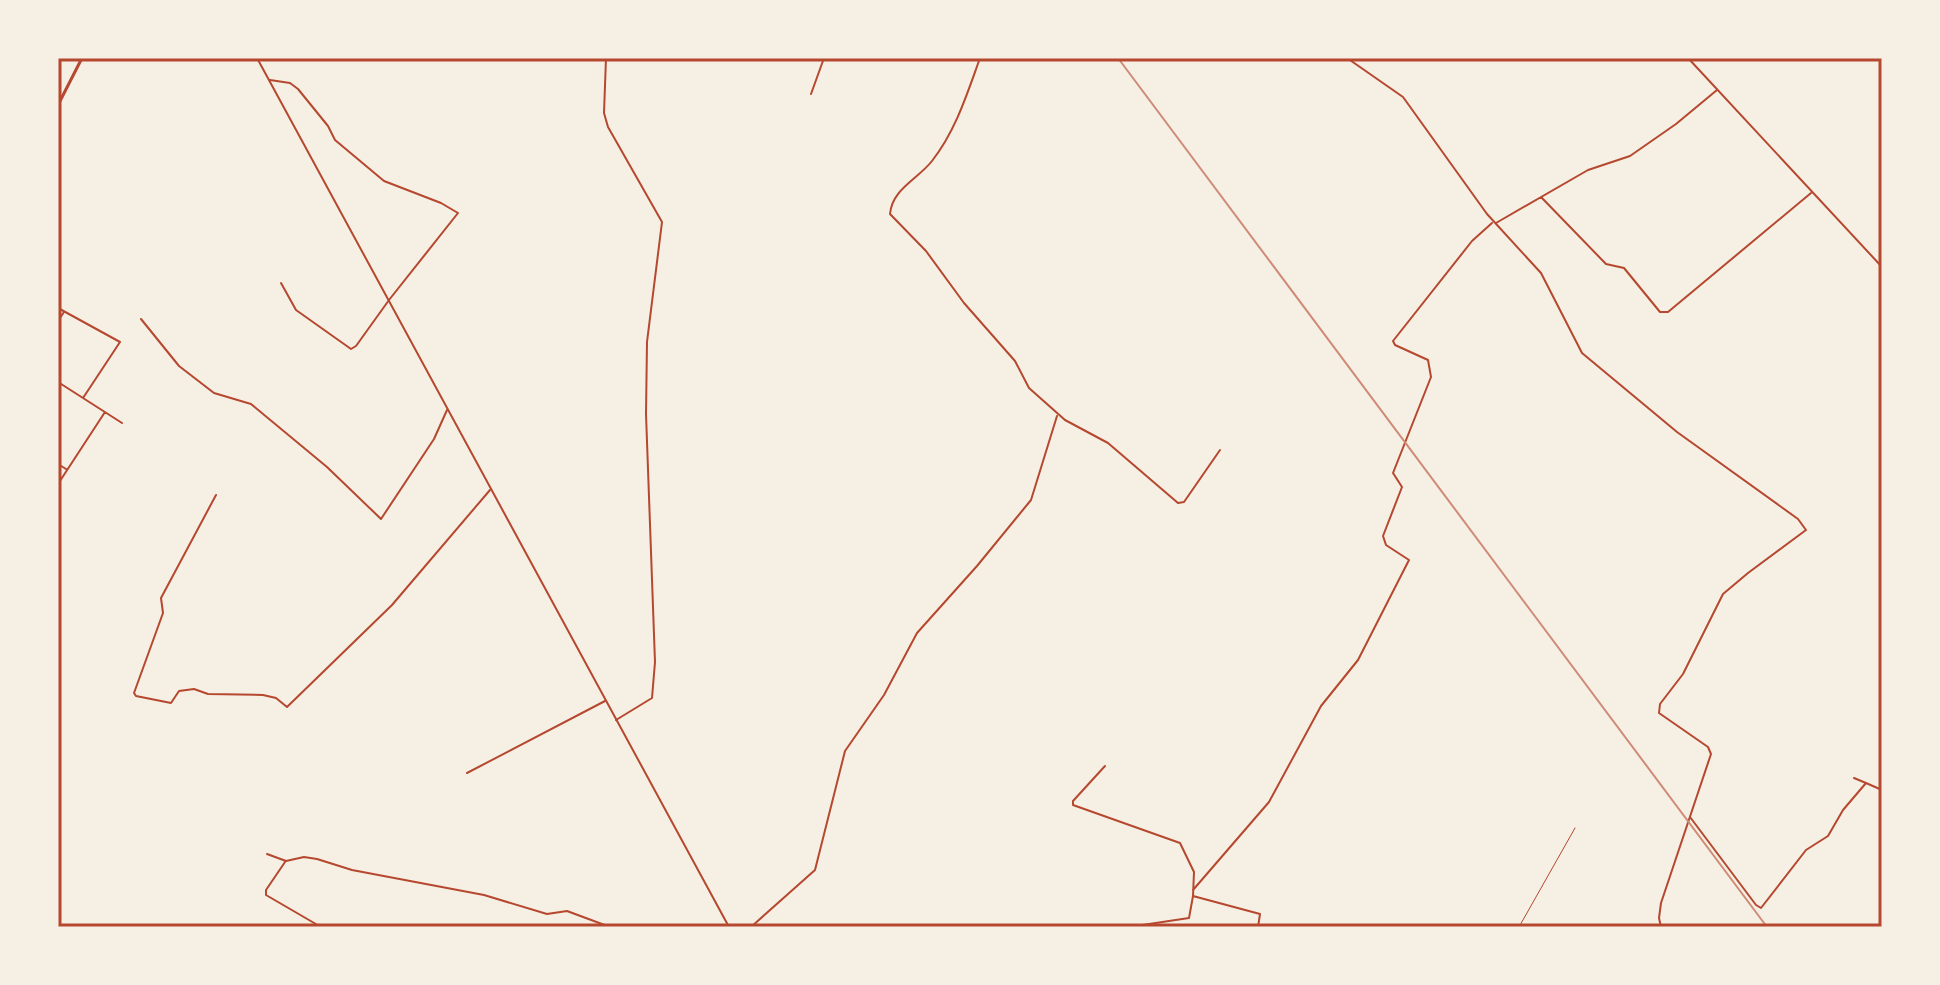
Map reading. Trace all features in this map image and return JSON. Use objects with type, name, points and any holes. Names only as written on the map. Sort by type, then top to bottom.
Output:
[{"type":"main road","points":[[58,105],[82,58]]},
{"type":"street","points":[[257,58],[729,927]]},
{"type":"street","points":[[606,58],[604,113],[608,127],[662,222],[647,342],[646,414],[655,662],[652,698],[616,720]]},
{"type":"street","points":[[811,94],[824,58]]},
{"type":"street","points":[[980,58],[952,130],[918,177],[895,196],[890,214],[926,251],[964,303],[1015,361],[1029,388],[1057,415],[1108,443],[1178,503],[1184,502],[1220,450]]},
{"type":"street","points":[[1347,58],[1403,97],[1494,223],[1541,273],[1582,353],[1677,432],[1798,519],[1806,530],[1723,594],[1683,674],[1660,704],[1659,713],[1710,750],[1661,903],[1661,927]]},
{"type":"street","points":[[1688,58],[1882,267]]},
{"type":"street","points":[[269,80],[290,83],[298,89],[328,126],[335,140],[384,181],[458,213],[351,349],[296,310],[281,283]]},
{"type":"street","points":[[1193,890],[1269,802],[1321,706],[1358,660],[1409,560],[1386,545],[1383,536],[1402,487],[1393,473],[1432,370],[1428,360],[1395,345],[1393,341],[1472,241],[1494,223],[1588,170],[1630,156],[1717,90]]},
{"type":"street","points":[[1541,197],[1606,264],[1624,268],[1660,312],[1668,312],[1812,192]]},
{"type":"street","points":[[58,308],[120,342],[83,398]]},
{"type":"street","points":[[58,321],[64,311]]},
{"type":"street","points":[[141,319],[179,366],[211,391],[251,404],[327,467],[381,519],[434,439],[447,409]]},
{"type":"street","points":[[58,382],[122,423]]},
{"type":"street","points":[[58,484],[105,412]]},
{"type":"street","points":[[751,927],[815,870],[845,751],[884,695],[925,622],[955,592],[1031,500],[1057,415]]},
{"type":"street","points":[[58,464],[67,470]]},
{"type":"street","points":[[216,495],[161,598],[163,613],[134,693],[136,696],[171,703],[179,691],[194,689],[208,694],[271,696],[287,707],[392,605],[491,490]]},
{"type":"street","points":[[467,773],[606,701]]},
{"type":"street","points":[[1105,766],[1073,805],[1180,843],[1194,872],[1189,918],[1129,927]]},
{"type":"street","points":[[1854,778],[1882,790]]},
{"type":"street","points":[[1689,815],[1761,908],[1806,850],[1828,836],[1843,810],[1866,783]]},
{"type":"street","points":[[267,854],[286,861],[304,857],[317,859],[352,870],[484,895],[547,914],[567,911],[610,927]]},
{"type":"street","points":[[286,861],[266,890],[266,895],[321,927]]},
{"type":"street","points":[[1193,896],[1260,914],[1258,927]]},
{"type":"path","points":[[1519,927],[1575,828]]},
{"type":"railway","points":[[1118,58],[1767,927]]}]
